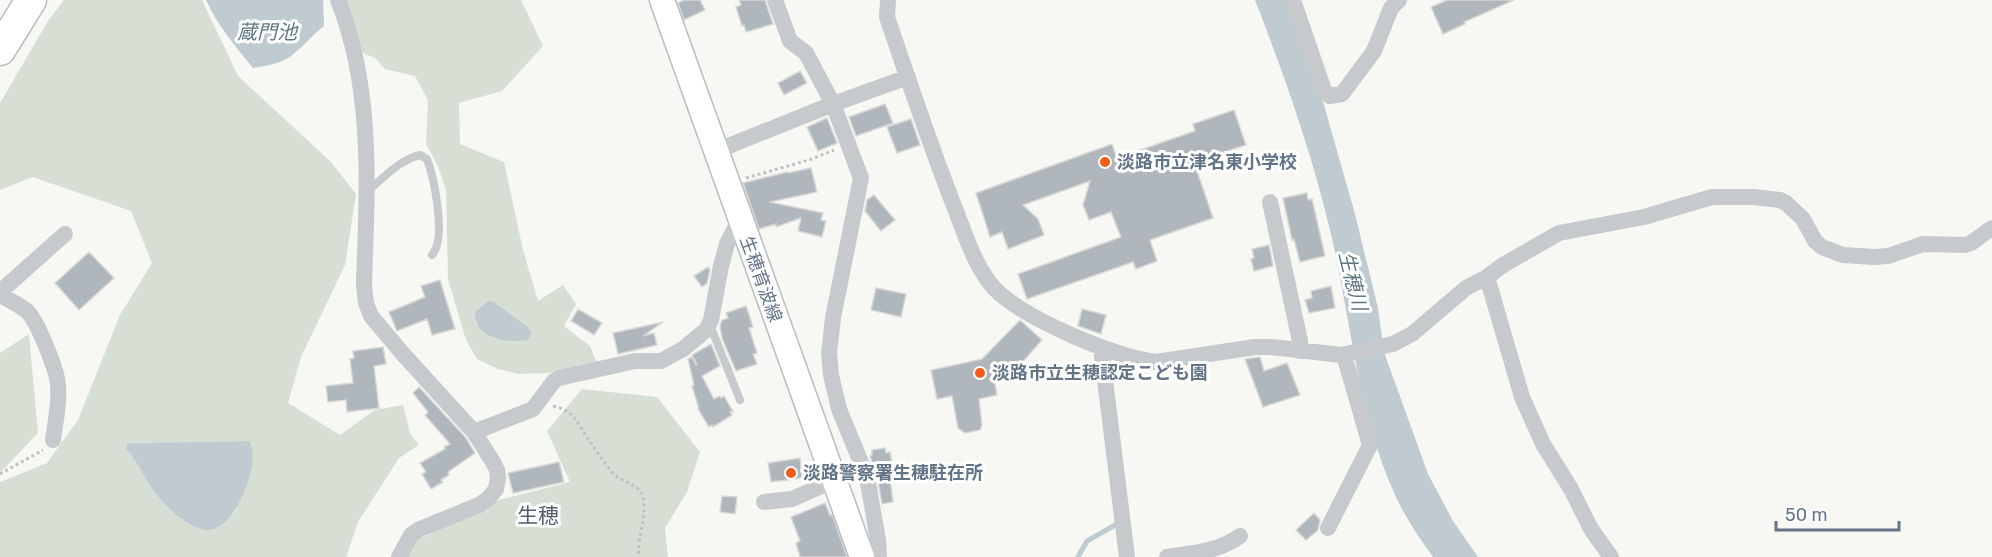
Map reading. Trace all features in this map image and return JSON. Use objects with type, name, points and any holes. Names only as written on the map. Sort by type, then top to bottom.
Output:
[{"type":"highway","points":[[0,50],[31,0]]},
{"type":"main road","name":"生穂育波線","points":[[662,0],[862,557]]},
{"type":"street","points":[[338,0],[350,39],[361,89],[367,193],[364,285],[366,303],[371,316],[474,432],[497,470],[498,478],[496,489],[488,499],[411,535],[399,557]]},
{"type":"street","points":[[775,0],[790,41],[806,53],[832,104],[861,178],[828,353],[834,394],[867,477],[879,557]]},
{"type":"street","points":[[888,0],[887,17],[948,192],[974,257],[994,288],[1022,309],[1101,348],[1156,362],[1255,347],[1349,354],[1384,347],[1412,334],[1467,288],[1559,233],[1644,217],[1712,196],[1754,196],[1786,202],[1799,214],[1810,233],[1822,247],[1850,256],[1888,256],[1923,244],[1965,245],[1992,228]]},
{"type":"street","points":[[1293,0],[1324,90],[1330,96],[1342,93],[1374,51],[1391,8],[1399,0]]},
{"type":"street","points":[[716,151],[832,104],[908,77]]},
{"type":"street","points":[[1270,202],[1300,341],[1300,351]]},
{"type":"street","points":[[474,432],[533,409],[554,381],[559,378],[634,361],[653,362],[667,359],[706,330],[710,323],[727,244],[740,218]]},
{"type":"street","points":[[53,440],[58,392],[57,377],[31,316],[0,293],[65,234]]},
{"type":"street","points":[[1487,277],[1522,396],[1539,434],[1591,529],[1611,557]]},
{"type":"street","points":[[1101,348],[1127,557]]},
{"type":"street","points":[[1328,528],[1370,445],[1349,354]]},
{"type":"street","points":[[764,502],[792,499],[834,482]]},
{"type":"street","points":[[1167,557],[1212,550],[1240,536]]},
{"type":"lane","points":[[367,193],[400,164],[413,156],[420,154],[427,159],[435,188],[438,215],[436,248],[432,255]]},
{"type":"lane","points":[[710,323],[740,400]]},
{"type":"path","points":[[727,184],[813,159],[848,144]]},
{"type":"path","points":[[539,403],[564,408],[578,421],[588,440],[614,474],[642,492],[644,518],[638,547],[639,557]]},
{"type":"path","points":[[0,474],[41,452],[53,440]]},
{"type":"shaded area","points":[[64,0],[202,0],[238,76],[331,162],[356,194],[345,265],[301,357],[288,403],[340,435],[375,410],[403,405],[410,433],[419,445],[399,458],[358,522],[346,557],[0,557],[0,482],[47,463],[78,420],[120,315],[152,263],[131,211],[33,177],[0,190],[0,103],[48,21]],"holes":[[[248,441],[245,492],[234,513],[211,530],[200,528],[181,518],[164,503],[126,449],[129,443]]]},
{"type":"shaded area","points":[[345,0],[521,0],[543,46],[502,91],[459,103],[460,144],[504,162],[523,250],[538,301],[563,285],[576,304],[564,326],[590,346],[597,363],[548,373],[519,374],[498,369],[477,359],[466,340],[448,279],[446,190],[438,166],[426,144],[428,100],[415,76],[385,69],[375,58],[358,51]],"holes":[[[494,302],[506,312],[497,340],[483,332],[475,322]]]},
{"type":"shaded area","points":[[29,334],[38,433],[0,473],[0,353]]},
{"type":"shaded area","points":[[582,389],[657,397],[700,452],[687,492],[665,528],[668,557],[408,557],[412,543],[499,500],[570,482],[547,431]]},
{"type":"water","name":"蔵門池","points":[[206,0],[323,0],[324,26],[287,59],[253,68],[221,27]]},
{"type":"water","name":"生穂川","points":[[1255,0],[1287,0],[1320,91],[1355,214],[1378,308],[1384,352],[1428,474],[1453,521],[1478,557],[1433,557],[1403,511],[1388,479],[1366,410],[1331,234],[1307,145]]},
{"type":"water","points":[[488,301],[494,302],[529,328],[532,333],[528,340],[511,341],[493,338],[480,329],[475,312]]},
{"type":"water","points":[[249,441],[252,464],[243,496],[224,523],[213,529],[201,529],[192,525],[168,507],[149,484],[126,449],[128,443]]},
{"type":"building","points":[[684,0],[700,0],[705,10],[684,20],[678,3]]},
{"type":"building","points":[[739,0],[765,0],[773,24],[746,32],[736,7],[741,5]]},
{"type":"building","points":[[1447,0],[1514,0],[1443,34],[1431,7]]},
{"type":"building","points":[[800,71],[807,83],[784,95],[778,83]]},
{"type":"building","points":[[885,104],[893,123],[856,136],[849,117]]},
{"type":"building","points":[[1234,110],[1246,145],[1194,162],[1213,218],[1150,240],[1157,261],[1136,269],[1133,262],[1027,299],[1018,274],[1121,237],[1111,212],[1089,220],[1083,205],[1090,181],[1023,205],[1038,219],[1044,235],[1008,249],[1002,232],[990,237],[976,193],[1112,144],[1117,158],[1195,131],[1193,124]]},
{"type":"building","points":[[827,118],[837,143],[818,151],[807,127]]},
{"type":"building","points":[[911,119],[920,145],[897,153],[887,127]]},
{"type":"building","points":[[811,168],[817,192],[770,202],[823,213],[821,220],[826,221],[822,237],[798,231],[801,218],[776,227],[776,224],[759,229],[743,183]]},
{"type":"building","points":[[1307,193],[1308,200],[1312,199],[1325,256],[1300,262],[1294,239],[1292,240],[1283,198]]},
{"type":"building","points":[[874,195],[895,220],[881,231],[865,211],[867,200]]},
{"type":"building","points":[[1269,245],[1273,266],[1254,271],[1251,259],[1254,258],[1252,249]]},
{"type":"building","points":[[89,252],[114,278],[79,310],[55,283]]},
{"type":"building","points":[[708,267],[710,270],[707,283],[702,287],[694,276]]},
{"type":"building","points":[[440,280],[455,329],[432,335],[427,319],[397,331],[389,312],[425,297],[421,286]]},
{"type":"building","points":[[1331,286],[1335,308],[1309,313],[1305,300],[1312,298],[1311,291]]},
{"type":"building","points":[[876,288],[906,294],[901,317],[871,310]]},
{"type":"building","points":[[746,306],[753,327],[749,328],[757,353],[753,354],[757,364],[736,371],[722,338],[720,326],[722,320],[728,318],[726,313]]},
{"type":"building","points":[[578,309],[602,323],[594,335],[571,321]]},
{"type":"building","points":[[1082,309],[1106,315],[1101,334],[1078,326]]},
{"type":"building","name":"淡路市立生穂認定こども園","points":[[1020,320],[1042,340],[1011,375],[995,384],[997,395],[979,399],[982,425],[980,430],[965,433],[958,428],[952,396],[937,399],[931,370],[982,359]]},
{"type":"building","points":[[663,322],[643,336],[654,333],[657,345],[618,354],[613,333]]},
{"type":"building","points":[[711,344],[720,366],[702,376],[714,399],[724,396],[733,411],[730,412],[732,415],[713,427],[712,425],[709,427],[698,409],[688,359],[692,357],[696,365],[692,355]]},
{"type":"building","points":[[383,347],[386,364],[374,366],[379,408],[347,412],[346,400],[328,402],[326,386],[353,383],[350,359],[354,358],[353,351]]},
{"type":"building","points":[[1260,357],[1264,371],[1287,363],[1300,395],[1263,407],[1245,359]]},
{"type":"building","points":[[419,387],[466,438],[475,453],[448,472],[449,475],[441,480],[443,482],[431,489],[422,474],[426,472],[420,463],[450,444],[425,415],[428,412],[413,393]]},
{"type":"building","points":[[885,448],[886,453],[890,452],[894,476],[890,477],[893,502],[882,504],[877,475],[870,456],[872,450]]},
{"type":"building","points":[[800,458],[802,478],[771,482],[768,463]]},
{"type":"building","points":[[559,462],[564,482],[513,493],[508,473]]},
{"type":"building","points":[[722,496],[737,497],[735,514],[720,512]]},
{"type":"building","points":[[825,503],[830,515],[832,514],[847,557],[800,557],[796,543],[800,541],[791,517]]},
{"type":"building","points":[[1314,513],[1320,520],[1318,530],[1306,540],[1296,530]]},
{"type":"waterway","points":[[1078,557],[1087,541],[1117,522]]},
{"type":"place","name":"淡路市立津名東小学校","points":[[1105,162]]},
{"type":"place","name":"淡路市立生穂認定こども園","points":[[980,373]]},
{"type":"place","name":"淡路警察署生穂駐在所","points":[[791,473]]},
{"type":"district","name":"生穂","points":[[538,516]]}]
